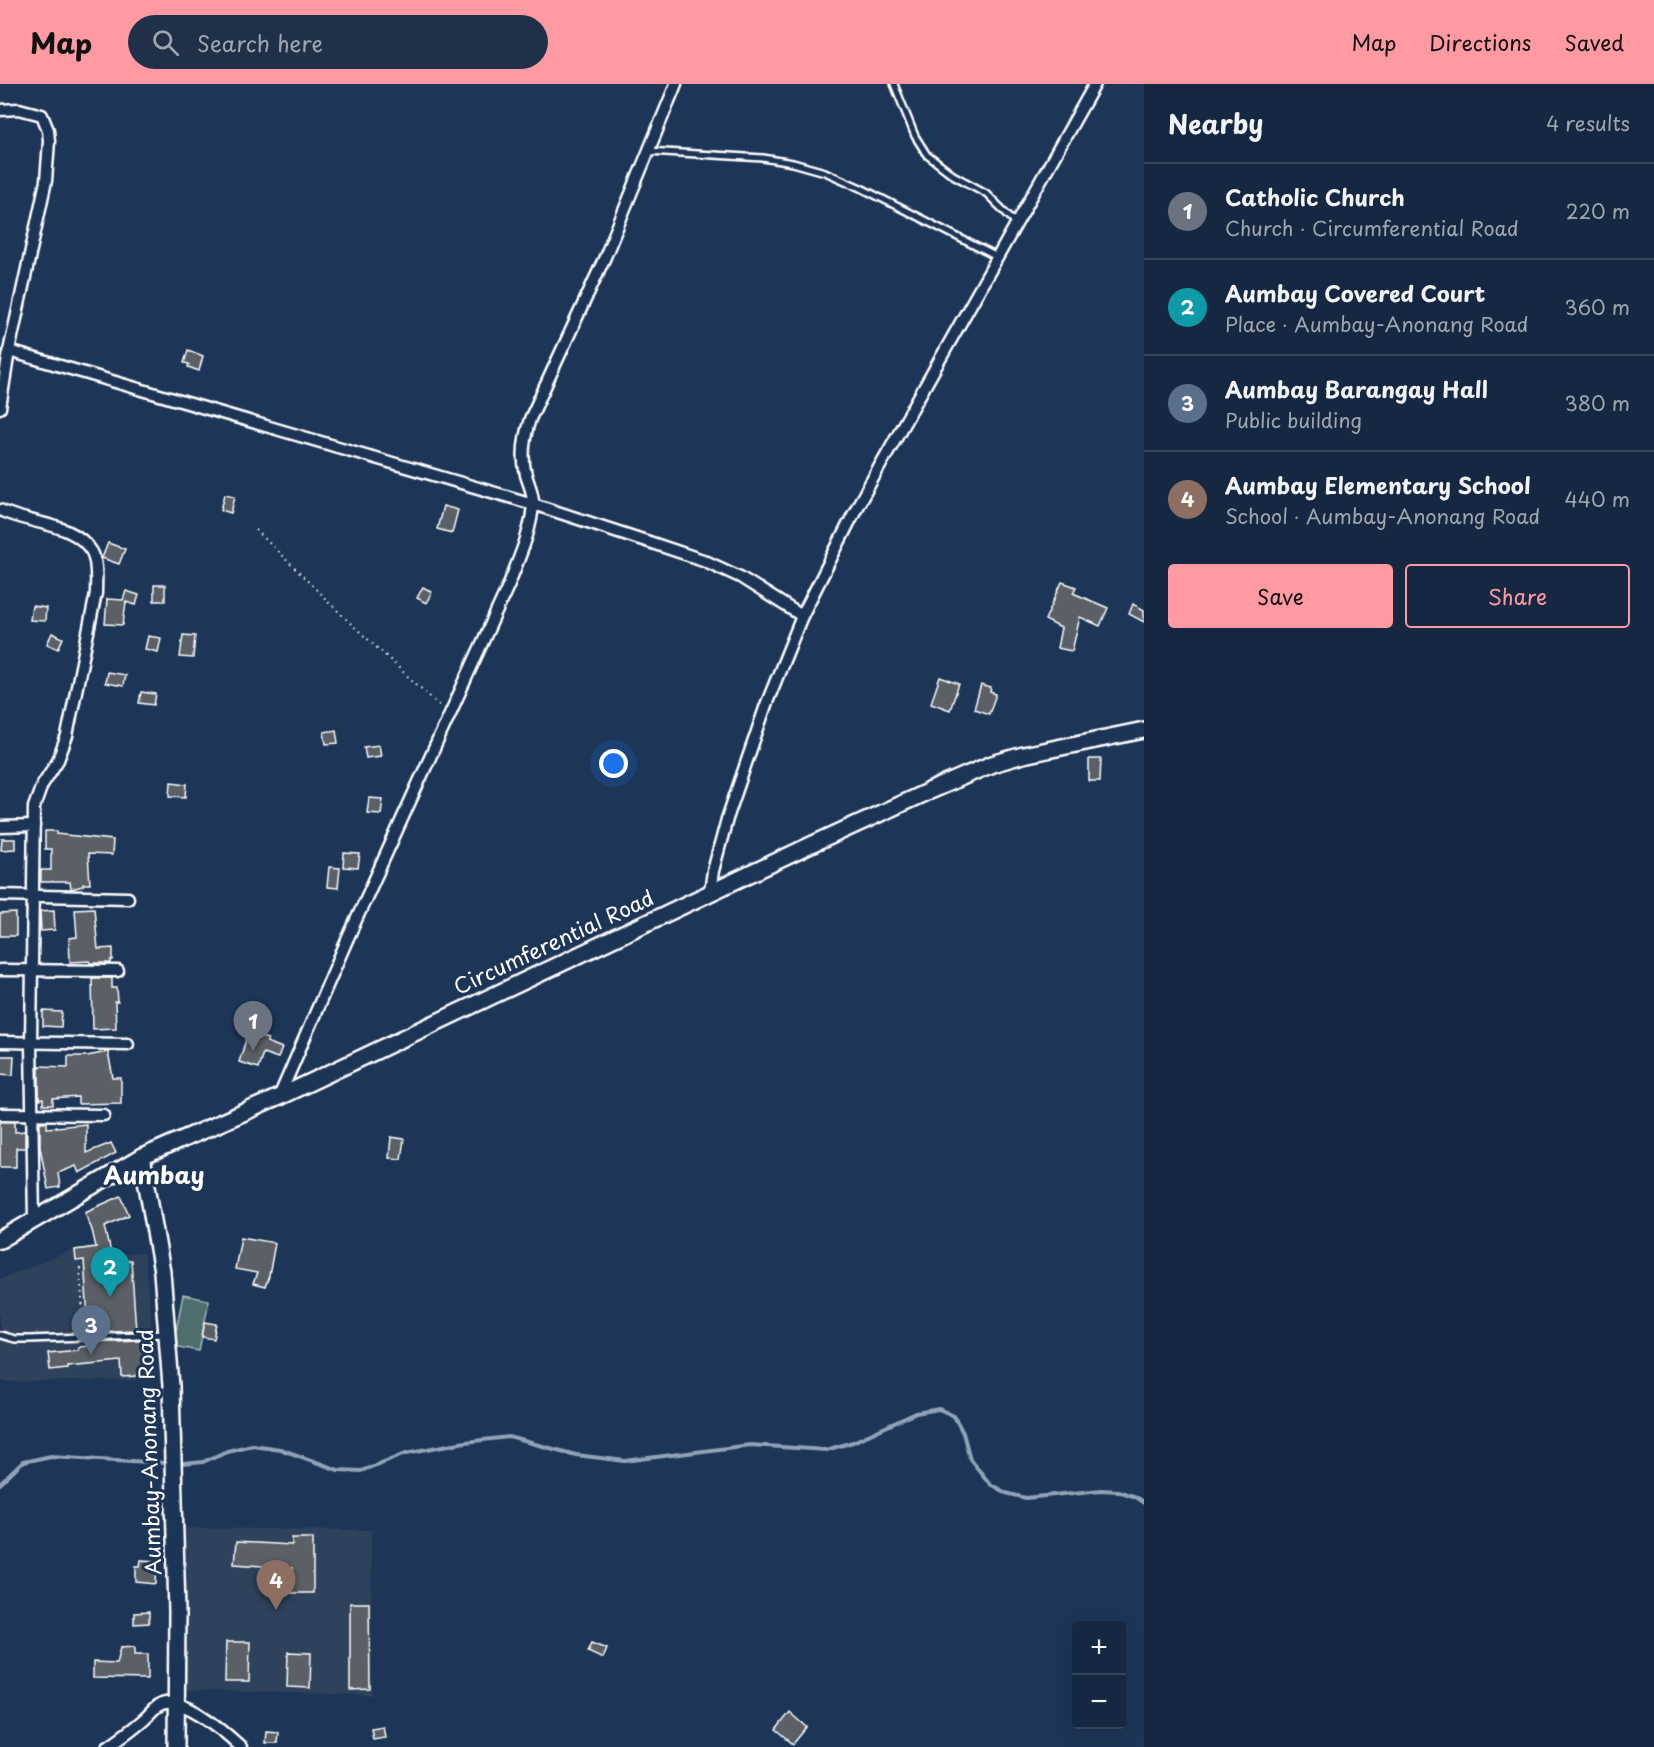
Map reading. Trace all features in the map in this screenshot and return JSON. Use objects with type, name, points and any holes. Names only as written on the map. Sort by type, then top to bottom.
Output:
[{"type":"main road","name":"Circumferential Road","points":[[0,1240],[142,1157],[279,1097],[710,892],[992,764],[1023,755],[1144,730]]},
{"type":"main road","name":"Aumbay-Anonang Road","points":[[142,1157],[162,1272],[167,1334],[175,1538],[176,1747]]},
{"type":"street","points":[[279,1097],[329,980],[509,584],[530,524],[533,504],[524,455],[525,434],[530,419],[605,257],[676,84]]},
{"type":"street","points":[[710,892],[713,871],[727,819],[766,705],[802,616],[858,506],[1095,84]]},
{"type":"street","points":[[0,110],[19,109],[42,115],[48,130],[49,141],[46,181],[9,351],[0,408]]},
{"type":"street","points":[[9,351],[533,504],[703,560],[740,577],[802,616]]},
{"type":"street","points":[[0,510],[12,516],[68,531],[83,541],[93,553],[96,574],[96,593],[67,736],[58,760],[37,796],[34,807],[31,1043],[34,1220]]},
{"type":"street","points":[[0,827],[34,826]]},
{"type":"street","points":[[0,895],[128,898]]},
{"type":"street","points":[[0,970],[118,971]]},
{"type":"street","points":[[0,1042],[128,1044]]},
{"type":"street","points":[[0,1114],[104,1115]]},
{"type":"street","points":[[107,1747],[133,1729],[159,1704],[175,1702],[224,1731],[241,1747]]},
{"type":"lane","points":[[894,84],[915,136],[927,155],[941,167],[986,193],[1016,223]]},
{"type":"lane","points":[[648,151],[763,158],[825,172],[997,257]]},
{"type":"lane","points":[[0,1335],[14,1339],[167,1334]]},
{"type":"path","points":[[256,530],[404,674],[450,714]]},
{"type":"path","points":[[80,1268],[85,1338]]},
{"type":"shaded area","points":[[94,1246],[95,1256],[144,1253],[157,1380],[0,1382],[0,1279],[73,1250]]},
{"type":"shaded area","points":[[182,1528],[371,1530],[372,1695],[181,1690]]},
{"type":"green space","points":[[183,1295],[209,1300],[199,1351],[173,1346]]},
{"type":"building","points":[[188,350],[203,356],[199,371],[184,363]]},
{"type":"building","points":[[225,494],[235,496],[231,513],[221,510]]},
{"type":"building","points":[[443,506],[458,510],[452,533],[437,529]]},
{"type":"building","points":[[108,543],[125,549],[119,564],[102,558]]},
{"type":"building","points":[[1062,582],[1076,587],[1073,593],[1108,608],[1100,626],[1080,617],[1072,651],[1057,648],[1061,628],[1045,620]]},
{"type":"building","points":[[154,585],[165,585],[165,601],[154,601]]},
{"type":"building","points":[[423,587],[432,592],[426,603],[417,598]]},
{"type":"building","points":[[126,591],[139,595],[136,605],[126,602],[123,625],[105,624],[107,599],[123,600]]},
{"type":"building","points":[[1133,604],[1144,610],[1144,622],[1129,614]]},
{"type":"building","points":[[32,606],[46,608],[45,621],[30,620]]},
{"type":"building","points":[[52,633],[63,638],[58,649],[47,644]]},
{"type":"building","points":[[183,635],[195,636],[193,658],[180,657]]},
{"type":"building","points":[[148,636],[161,638],[158,652],[145,649]]},
{"type":"building","points":[[107,672],[125,675],[123,686],[105,683]]},
{"type":"building","points":[[940,677],[959,684],[950,710],[931,703]]},
{"type":"building","points":[[981,685],[991,688],[990,692],[996,694],[989,714],[974,709]]},
{"type":"building","points":[[141,692],[156,694],[154,705],[139,703]]},
{"type":"building","points":[[336,730],[338,743],[326,744],[324,732]]},
{"type":"building","points":[[379,745],[381,756],[366,758],[364,747]]},
{"type":"building","points":[[1089,759],[1101,759],[1100,781],[1089,781]]},
{"type":"building","points":[[171,782],[187,784],[186,797],[170,796]]},
{"type":"building","points":[[369,798],[383,799],[381,814],[367,813]]},
{"type":"building","points":[[45,831],[113,840],[112,855],[88,854],[90,884],[71,889],[70,882],[41,882],[41,870],[51,870],[51,849],[45,849]]},
{"type":"building","points":[[2,839],[15,839],[15,849],[1,850]]},
{"type":"building","points":[[344,853],[360,854],[358,868],[343,867]]},
{"type":"building","points":[[329,867],[340,868],[338,888],[327,887]]},
{"type":"building","points":[[94,908],[98,949],[113,948],[113,960],[111,963],[70,962],[69,938],[77,937],[75,909]]},
{"type":"building","points":[[54,910],[55,930],[41,931],[40,911]]},
{"type":"building","points":[[16,913],[16,936],[0,936],[0,914]]},
{"type":"building","points":[[92,978],[112,978],[112,988],[117,988],[116,1028],[93,1029]]},
{"type":"building","points":[[43,1011],[62,1012],[61,1027],[43,1026]]},
{"type":"building","points":[[248,1033],[268,1039],[267,1042],[282,1048],[278,1058],[263,1053],[258,1068],[239,1062]]},
{"type":"building","points":[[108,1052],[113,1078],[121,1078],[121,1103],[78,1104],[78,1097],[53,1099],[53,1105],[43,1105],[43,1099],[39,1100],[39,1066],[68,1067],[68,1056],[87,1056]]},
{"type":"building","points":[[0,1056],[14,1056],[13,1075],[0,1074]]},
{"type":"building","points":[[0,1122],[15,1122],[15,1132],[25,1131],[25,1148],[16,1148],[16,1167],[0,1167]]},
{"type":"building","points":[[40,1122],[47,1122],[47,1128],[86,1124],[86,1153],[111,1143],[116,1153],[79,1173],[76,1166],[58,1173],[60,1187],[48,1189],[40,1147]]},
{"type":"building","points":[[391,1137],[404,1139],[401,1159],[389,1158]]},
{"type":"building","points":[[121,1196],[129,1215],[105,1226],[113,1262],[131,1260],[136,1330],[89,1332],[84,1260],[76,1261],[75,1250],[96,1247],[85,1212]]},
{"type":"building","points":[[241,1237],[275,1243],[265,1287],[253,1284],[257,1273],[235,1269]]},
{"type":"building","points":[[205,1322],[217,1324],[214,1339],[202,1337]]},
{"type":"building","points":[[143,1340],[146,1373],[137,1374],[137,1376],[122,1377],[121,1361],[67,1366],[67,1368],[50,1370],[48,1353],[78,1350],[78,1347],[90,1346],[90,1342]]},
{"type":"building","points":[[292,1538],[313,1538],[313,1593],[291,1593],[292,1568],[234,1564],[236,1542],[292,1545]]},
{"type":"building","points":[[141,1560],[157,1561],[156,1584],[136,1582],[136,1566],[140,1566]]},
{"type":"building","points":[[350,1603],[369,1603],[370,1689],[350,1690]]},
{"type":"building","points":[[149,1612],[149,1623],[134,1624],[134,1613]]},
{"type":"building","points":[[226,1642],[250,1642],[249,1682],[225,1682]]},
{"type":"building","points":[[592,1642],[607,1648],[603,1658],[588,1651]]},
{"type":"building","points":[[135,1646],[135,1654],[148,1654],[148,1679],[93,1678],[93,1662],[117,1663],[121,1647]]},
{"type":"building","points":[[288,1652],[311,1653],[310,1688],[287,1687]]},
{"type":"building","points":[[790,1712],[807,1727],[793,1744],[776,1730]]},
{"type":"building","points":[[383,1726],[385,1737],[373,1739],[371,1728]]},
{"type":"building","points":[[266,1731],[278,1732],[277,1743],[265,1743]]},
{"type":"waterway","points":[[183,1464],[203,1462],[227,1451],[252,1445],[280,1449],[338,1470],[361,1471],[406,1453],[465,1442],[509,1437],[576,1455],[625,1461],[750,1445],[826,1450],[853,1442],[916,1413],[939,1409],[954,1416],[963,1433],[970,1459],[990,1484],[1006,1493],[1026,1498],[1101,1490],[1118,1491],[1144,1503]]},
{"type":"waterway","points":[[0,1484],[23,1462],[51,1456],[164,1463]]},
{"type":"place","name":"Catholic Church","points":[[253,1051]]},
{"type":"place","name":"Aumbay Covered Court","points":[[110,1297]]},
{"type":"place","name":"Aumbay Barangay Hall","points":[[91,1355]]},
{"type":"place","name":"Aumbay Elementary School","points":[[276,1610]]},
{"type":"district","name":"Aumbay","points":[[154,1176]]}]
